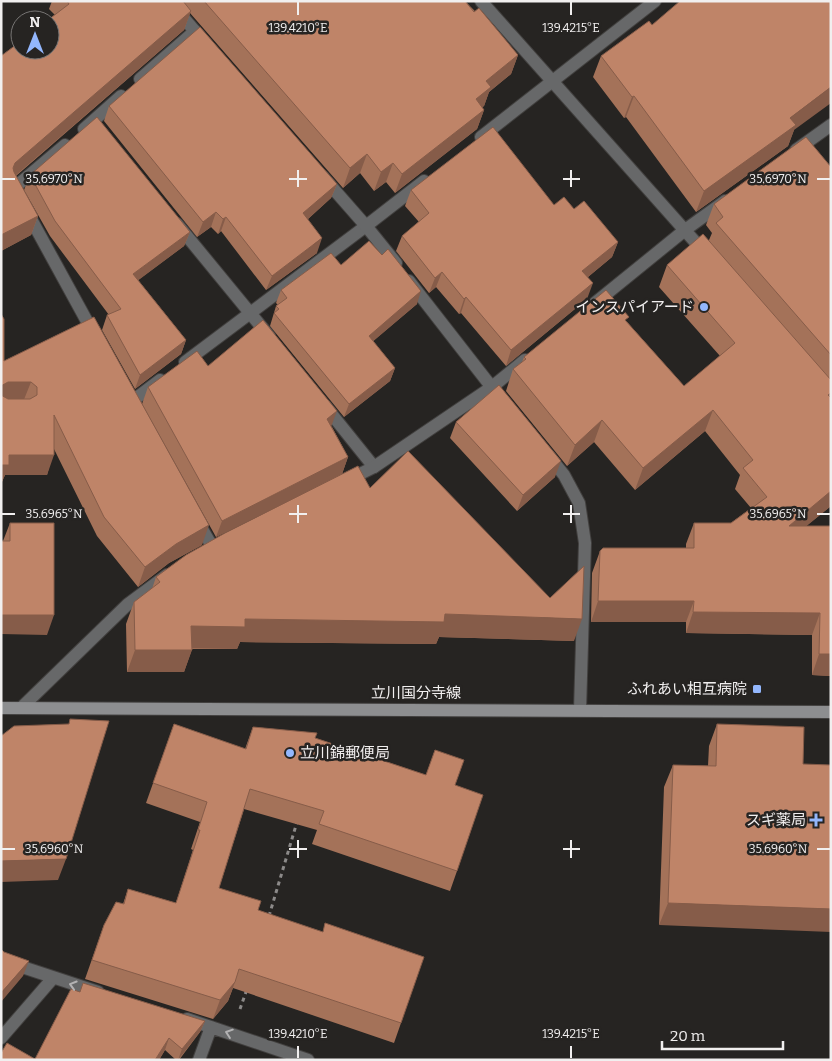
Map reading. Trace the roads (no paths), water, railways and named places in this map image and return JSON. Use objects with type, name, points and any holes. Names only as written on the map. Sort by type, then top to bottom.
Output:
[{"type":"main road","name":"立川国分寺線","points":[[2,709],[831,712]]},
{"type":"street","points":[[169,1],[214,54]]},
{"type":"street","points":[[481,1],[710,259]]},
{"type":"street","points":[[467,147],[656,1]]},
{"type":"street","points":[[103,351],[14,188],[96,125],[195,31]]},
{"type":"street","points":[[782,160],[831,125]]},
{"type":"street","points":[[314,166],[366,226],[504,402]]},
{"type":"street","points":[[131,402],[366,226],[436,171]]},
{"type":"street","points":[[584,312],[685,230],[734,195]]},
{"type":"street","points":[[168,213],[275,344]]},
{"type":"street","points":[[340,484],[374,467],[492,387],[538,349]]},
{"type":"street","points":[[318,398],[374,467]]},
{"type":"street","points":[[540,446],[564,475],[578,503],[585,543],[580,710]]},
{"type":"street","points":[[194,514],[213,548]]},
{"type":"street","points":[[21,708],[128,604],[174,570]]},
{"type":"street","points":[[1,960],[109,996]]},
{"type":"street","points":[[1,1038],[53,978]]},
{"type":"street","points":[[174,1015],[308,1060]]},
{"type":"street","points":[[199,1060],[210,1027]]},
{"type":"place","name":"インスパイアード","points":[[704,307]]},
{"type":"place","name":"ふれあい相互病院","points":[[757,689]]},
{"type":"place","name":"立川錦郵便局","points":[[290,753]]},
{"type":"place","name":"スギ薬局","points":[[816,820]]}]
